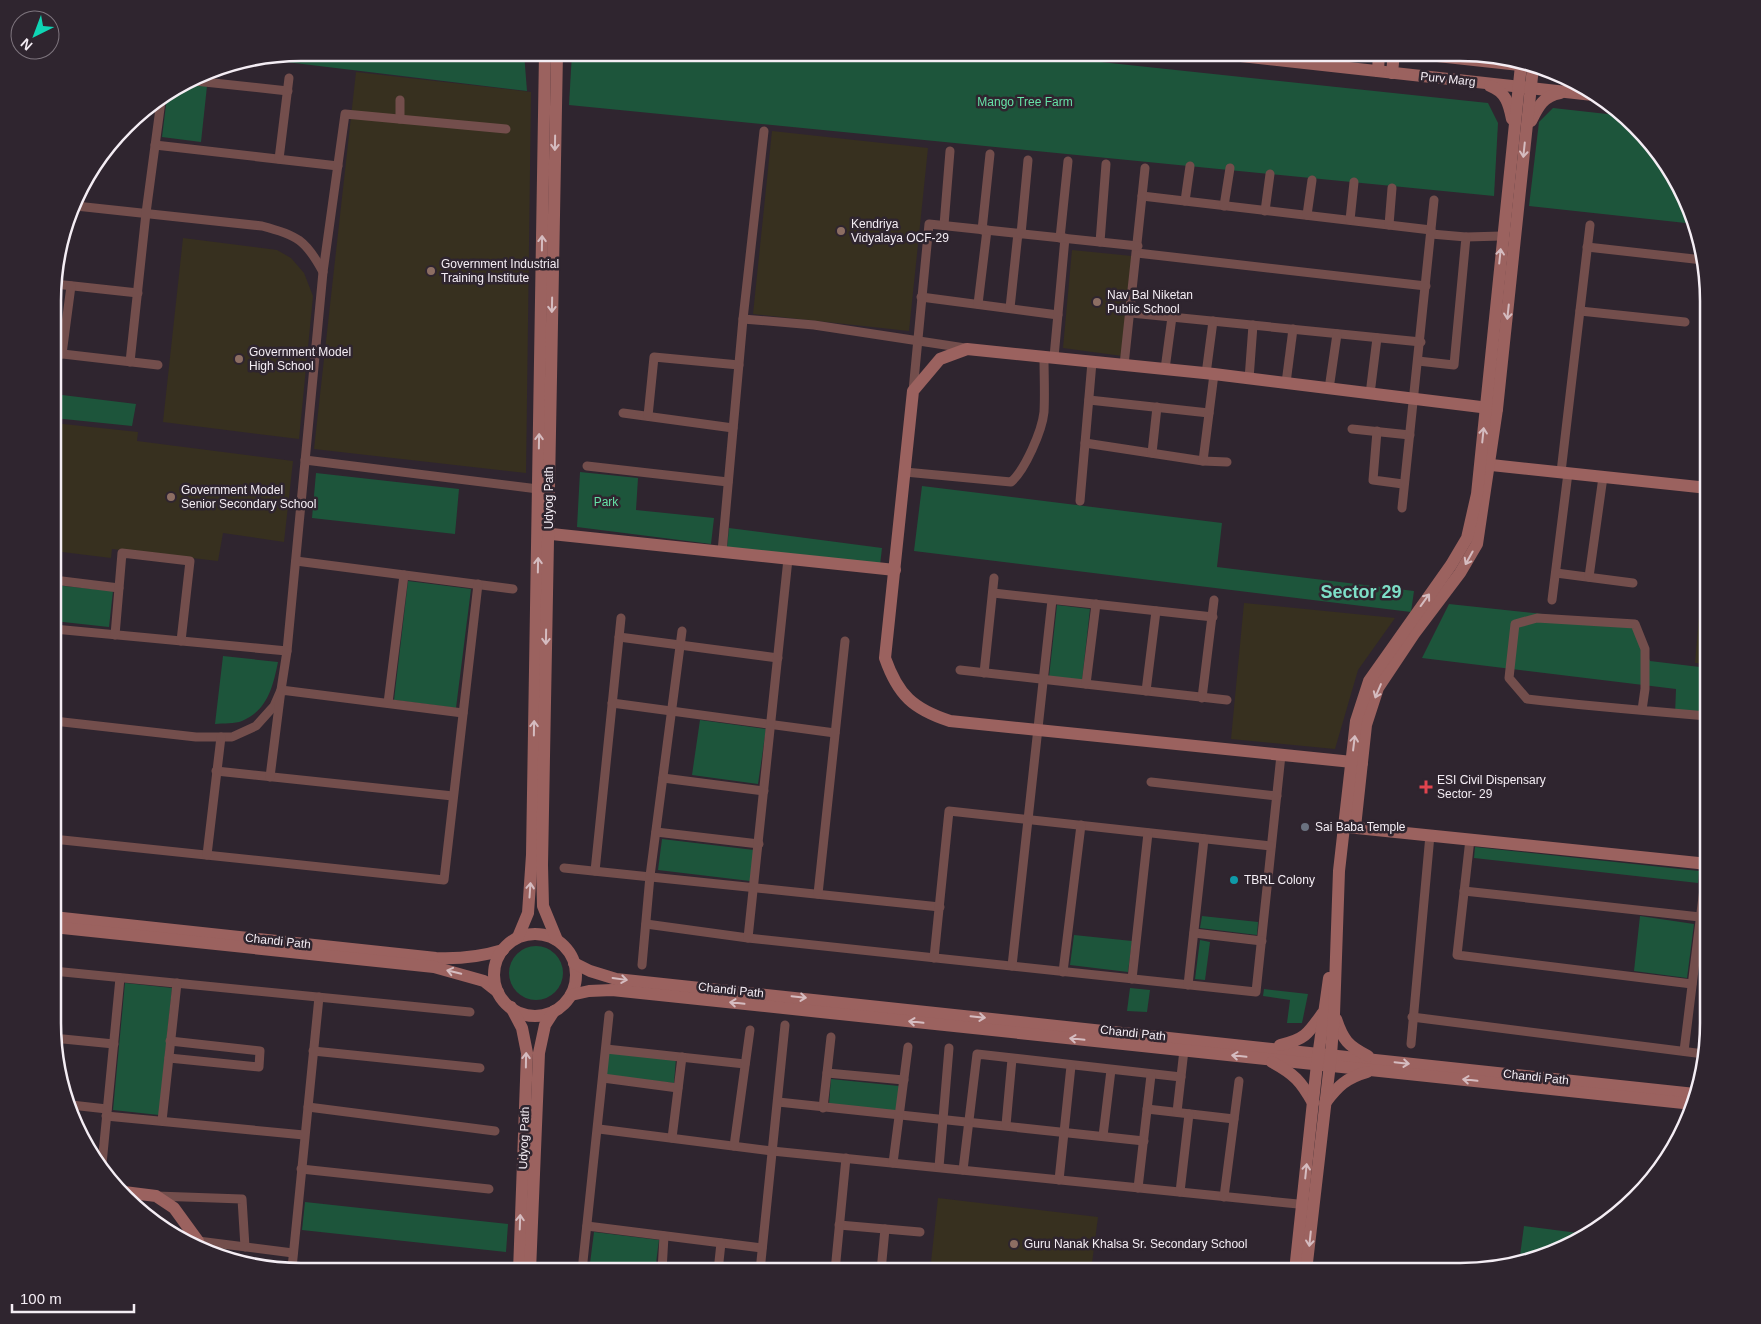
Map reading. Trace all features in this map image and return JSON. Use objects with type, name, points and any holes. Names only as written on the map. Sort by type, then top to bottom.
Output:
[{"type":"main road","name":"Udyog Path","points":[[545,61],[538,490],[543,534],[542,865],[543,906],[557,940]]},
{"type":"main road","name":"Udyog Path","points":[[518,937],[528,913],[532,855],[557,61]]},
{"type":"main road","name":"Purv Marg","points":[[1287,61],[1581,94]]},
{"type":"main road","points":[[1378,71],[1379,61]]},
{"type":"main road","points":[[1392,73],[1393,61]]},
{"type":"main road","points":[[1296,1263],[1307,1205],[1324,1060],[1335,942],[1357,763],[1366,725],[1378,688],[1414,634],[1460,573],[1477,544],[1520,128],[1529,71]]},
{"type":"main road","points":[[1483,83],[1502,93],[1508,101],[1520,128]]},
{"type":"main road","points":[[1491,409],[1502,236],[1520,128],[1539,104],[1550,95],[1564,92]]},
{"type":"main road","points":[[1357,763],[950,721],[925,713],[906,696],[893,680],[885,658],[913,391],[940,359],[967,349],[1210,374],[1491,409]]},
{"type":"main road","points":[[1485,464],[1700,487]]},
{"type":"main road","points":[[543,534],[895,570]]},
{"type":"main road","points":[[1350,827],[1700,863]]},
{"type":"main road","name":"Chandi Path","points":[[61,917],[436,958],[466,958],[503,950]]},
{"type":"main road","name":"Chandi Path","points":[[61,928],[434,966],[484,980],[498,992]]},
{"type":"main road","points":[[532,934],[544,935],[557,940],[569,952],[574,963],[574,987],[571,995],[554,1011],[538,1015],[526,1014],[511,1007],[498,992],[494,979],[495,965],[503,950],[518,937],[532,934]]},
{"type":"main road","name":"Chandi Path","points":[[574,963],[590,971],[616,979],[1324,1060],[1689,1093]]},
{"type":"main road","name":"Chandi Path","points":[[571,995],[589,991],[612,990],[1184,1050],[1265,1053]]},
{"type":"main road","name":"Udyog Path","points":[[511,1007],[522,1028],[527,1053],[519,1263]]},
{"type":"main road","name":"Udyog Path","points":[[530,1263],[539,1053],[545,1025],[554,1011]]},
{"type":"main road","points":[[1265,1053],[1299,1041],[1328,1014]]},
{"type":"main road","points":[[1319,1103],[1351,1077],[1376,1065],[1342,1038],[1328,1014]]},
{"type":"main road","points":[[1265,1053],[1301,1081],[1319,1103]]},
{"type":"main road","name":"Chandi Path","points":[[1376,1065],[1686,1103]]},
{"type":"main road","points":[[133,1193],[156,1196],[174,1208],[194,1237]]},
{"type":"main road","points":[[1306,1263],[1307,1205]]},
{"type":"street","points":[[279,159],[289,78]]},
{"type":"street","points":[[205,82],[288,91]]},
{"type":"street","points":[[400,100],[400,119]]},
{"type":"street","points":[[130,362],[146,213],[160,107]]},
{"type":"street","points":[[270,777],[287,651],[323,272],[345,114],[506,129]]},
{"type":"street","points":[[722,552],[732,428],[764,131]]},
{"type":"street","points":[[155,145],[338,166]]},
{"type":"street","points":[[944,225],[950,151]]},
{"type":"street","points":[[978,304],[990,154]]},
{"type":"street","points":[[1010,308],[1028,160]]},
{"type":"street","points":[[905,472],[1011,482],[1018,475],[1026,461],[1044,414],[1049,357],[1058,314],[1068,161]]},
{"type":"street","points":[[1100,242],[1106,164]]},
{"type":"street","points":[[1186,201],[1190,166]]},
{"type":"street","points":[[1124,365],[1145,168]]},
{"type":"street","points":[[1224,206],[1230,168]]},
{"type":"street","points":[[1265,211],[1270,174]]},
{"type":"street","points":[[1307,215],[1312,180]]},
{"type":"street","points":[[1350,220],[1354,182]]},
{"type":"street","points":[[1389,225],[1392,188]]},
{"type":"street","points":[[1142,196],[1350,220],[1466,237],[1502,236]]},
{"type":"street","points":[[1402,508],[1403,484],[1421,342],[1434,200]]},
{"type":"street","points":[[81,206],[262,226],[287,232],[311,250],[323,272]]},
{"type":"street","points":[[913,391],[929,224],[1100,242],[1137,250],[1426,286]]},
{"type":"street","points":[[1552,600],[1590,225]]},
{"type":"street","points":[[1418,361],[1454,365],[1466,237]]},
{"type":"street","points":[[1588,247],[1696,259]]},
{"type":"street","points":[[62,285],[138,293]]},
{"type":"street","points":[[61,338],[71,286]]},
{"type":"street","points":[[921,297],[1058,314]]},
{"type":"street","points":[[1580,311],[1685,322]]},
{"type":"street","points":[[1131,313],[1421,342]]},
{"type":"street","points":[[1165,369],[1172,317]]},
{"type":"street","points":[[743,319],[814,325],[967,349]]},
{"type":"street","points":[[1203,462],[1209,413],[1213,321]]},
{"type":"street","points":[[1249,379],[1253,325]]},
{"type":"street","points":[[1286,383],[1293,330]]},
{"type":"street","points":[[1329,389],[1337,334]]},
{"type":"street","points":[[1370,394],[1377,338]]},
{"type":"street","points":[[61,354],[158,365]]},
{"type":"street","points":[[648,416],[654,356],[739,365]]},
{"type":"street","points":[[1080,501],[1092,362]]},
{"type":"street","points":[[1089,400],[1209,413]]},
{"type":"street","points":[[1152,453],[1157,407]]},
{"type":"street","points":[[623,413],[732,428]]},
{"type":"street","points":[[1352,429],[1410,435]]},
{"type":"street","points":[[1377,431],[1373,480],[1403,484]]},
{"type":"street","points":[[1085,443],[1203,462],[1227,462]]},
{"type":"street","points":[[305,460],[538,490]]},
{"type":"street","points":[[588,466],[728,482]]},
{"type":"street","points":[[1589,577],[1603,477]]},
{"type":"street","points":[[115,634],[122,553],[190,561],[181,641]]},
{"type":"street","points":[[748,938],[788,559]]},
{"type":"street","points":[[296,561],[513,588]]},
{"type":"street","points":[[1556,573],[1634,583]]},
{"type":"street","points":[[388,703],[404,575]]},
{"type":"street","points":[[984,673],[994,578]]},
{"type":"street","points":[[61,581],[119,588]]},
{"type":"street","points":[[61,840],[444,880],[478,584]]},
{"type":"street","points":[[993,594],[1213,617]]},
{"type":"street","points":[[1012,966],[1052,600]]},
{"type":"street","points":[[1202,698],[1214,600]]},
{"type":"street","points":[[1086,684],[1096,604]]},
{"type":"street","points":[[1146,691],[1156,611]]},
{"type":"street","points":[[594,871],[621,618]]},
{"type":"street","points":[[1642,710],[1645,689],[1645,649],[1634,624],[1537,618],[1515,624],[1509,678],[1527,699],[1642,710],[1700,715]]},
{"type":"street","points":[[61,630],[287,651]]},
{"type":"street","points":[[642,965],[650,876],[682,631]]},
{"type":"street","points":[[619,638],[778,658]]},
{"type":"street","points":[[818,894],[845,640]]},
{"type":"street","points":[[960,670],[1227,700]]},
{"type":"street","points":[[282,690],[463,713]]},
{"type":"street","points":[[61,722],[196,737],[232,737],[256,726],[274,706],[282,690]]},
{"type":"street","points":[[612,703],[835,733]]},
{"type":"street","points":[[207,855],[221,737]]},
{"type":"street","points":[[646,924],[748,938],[1256,992],[1282,755]]},
{"type":"street","points":[[216,771],[453,796]]},
{"type":"street","points":[[663,778],[764,791]]},
{"type":"street","points":[[1151,782],[1277,796]]},
{"type":"street","points":[[934,958],[949,811],[1271,846]]},
{"type":"street","points":[[1063,972],[1081,826]]},
{"type":"street","points":[[656,832],[758,844]]},
{"type":"street","points":[[1132,979],[1148,833]]},
{"type":"street","points":[[1411,1044],[1430,835]]},
{"type":"street","points":[[1188,985],[1204,839]]},
{"type":"street","points":[[1470,840],[1457,955],[1692,984]]},
{"type":"street","points":[[564,868],[940,907]]},
{"type":"street","points":[[1464,891],[1700,917],[1684,1051]]},
{"type":"street","points":[[1194,933],[1262,941]]},
{"type":"street","points":[[61,972],[470,1012]]},
{"type":"street","points":[[103,1157],[120,978]]},
{"type":"street","points":[[162,1121],[177,983]]},
{"type":"street","points":[[292,1262],[319,997]]},
{"type":"street","points":[[583,1263],[610,1015]]},
{"type":"street","points":[[1412,1017],[1698,1053]]},
{"type":"street","points":[[761,1263],[785,1025]]},
{"type":"street","points":[[734,1146],[750,1030]]},
{"type":"street","points":[[823,1108],[831,1037]]},
{"type":"street","points":[[62,1039],[114,1044]]},
{"type":"street","points":[[169,1058],[258,1068],[260,1051],[170,1041]]},
{"type":"street","points":[[893,1163],[908,1047]]},
{"type":"street","points":[[939,1167],[950,1048]]},
{"type":"street","points":[[606,1049],[745,1064]]},
{"type":"street","points":[[1177,1112],[1184,1050]]},
{"type":"street","points":[[313,1051],[480,1068]]},
{"type":"street","points":[[963,1170],[977,1054],[1181,1078]]},
{"type":"street","points":[[672,1138],[682,1057]]},
{"type":"street","points":[[1006,1125],[1012,1058]]},
{"type":"street","points":[[1059,1180],[1071,1066]]},
{"type":"street","points":[[1103,1136],[1111,1070]]},
{"type":"street","points":[[827,1073],[904,1080]]},
{"type":"street","points":[[1138,1188],[1151,1075]]},
{"type":"street","points":[[603,1078],[678,1088]]},
{"type":"street","points":[[1224,1196],[1239,1081]]},
{"type":"street","points":[[778,1102],[1144,1141]]},
{"type":"street","points":[[77,1106],[162,1121],[304,1135]]},
{"type":"street","points":[[308,1107],[494,1131]]},
{"type":"street","points":[[1147,1109],[1234,1119]]},
{"type":"street","points":[[1180,1192],[1189,1114]]},
{"type":"street","points":[[599,1129],[772,1151],[1307,1205]]},
{"type":"street","points":[[836,1263],[846,1158]]},
{"type":"street","points":[[301,1169],[489,1190]]},
{"type":"street","points":[[156,1196],[242,1198],[245,1247]]},
{"type":"street","points":[[839,1225],[920,1232]]},
{"type":"street","points":[[587,1226],[762,1248]]},
{"type":"street","points":[[882,1263],[885,1229]]},
{"type":"street","points":[[662,1263],[664,1236]]},
{"type":"street","points":[[719,1263],[721,1243]]},
{"type":"street","points":[[212,1245],[293,1253]]},
{"type":"street","points":[[270,1261],[271,1250]]},
{"type":"shaded area","name":"Government Industrial Training Institute","points":[[356,72],[531,92],[526,473],[314,449]]},
{"type":"shaded area","name":"Kendriya Vidyalaya OCF-29","points":[[772,131],[928,148],[909,331],[753,314]]},
{"type":"shaded area","name":"Government Model High School","points":[[183,238],[277,250],[291,258],[304,273],[313,296],[299,439],[163,422]]},
{"type":"shaded area","name":"Nav Bal Niketan Public School","points":[[1072,250],[1132,256],[1122,356],[1063,348]]},
{"type":"shaded area","name":"Government Model Senior Secondary School","points":[[61,424],[138,432],[137,441],[293,461],[284,542],[223,533],[218,561],[112,549],[111,558],[61,552]]},
{"type":"shaded area","points":[[1244,603],[1395,618],[1358,670],[1335,749],[1231,739]]},
{"type":"shaded area","points":[[1700,605],[1700,663],[1695,663]]},
{"type":"shaded area","name":"Guru Nanak Khalsa Sr. Secondary School","points":[[938,1198],[1098,1217],[1092,1263],[931,1263]]},
{"type":"green space","points":[[525,61],[527,91],[286,62]]},
{"type":"green space","name":"Mango Tree Farm","points":[[572,61],[1091,61],[1488,103],[1498,123],[1494,196],[569,105]]},
{"type":"green space","points":[[195,86],[207,86],[201,142],[162,137],[166,103]]},
{"type":"green space","points":[[1553,108],[1610,114],[1650,155],[1668,181],[1687,223],[1529,206],[1539,122]]},
{"type":"green space","points":[[61,395],[136,404],[132,426],[61,419]]},
{"type":"green space","name":"Park","points":[[580,472],[638,478],[636,510],[714,518],[711,544],[577,527]]},
{"type":"green space","points":[[316,473],[459,489],[455,534],[312,518]]},
{"type":"green space","points":[[922,486],[1222,523],[1217,567],[1414,591],[1411,612],[914,551]]},
{"type":"green space","points":[[729,528],[882,548],[880,565],[727,547]]},
{"type":"green space","points":[[408,581],[471,589],[456,708],[394,700]]},
{"type":"green space","points":[[61,586],[113,591],[109,627],[61,622]]},
{"type":"green space","points":[[1449,604],[1635,624],[1650,661],[1700,667],[1700,719],[1675,715],[1676,689],[1422,658]]},
{"type":"green space","points":[[1057,605],[1090,609],[1082,681],[1049,677]]},
{"type":"green space","points":[[223,656],[278,662],[268,696],[258,711],[239,722],[215,724]]},
{"type":"green space","points":[[700,720],[766,729],[758,784],[692,775]]},
{"type":"green space","points":[[662,839],[754,850],[750,881],[658,870]]},
{"type":"green space","points":[[1475,847],[1699,871],[1698,883],[1474,858]]},
{"type":"green space","points":[[1202,916],[1258,922],[1257,935],[1200,928]]},
{"type":"green space","points":[[1640,916],[1694,924],[1687,978],[1634,971]]},
{"type":"green space","points":[[1074,935],[1132,941],[1128,972],[1070,965]]},
{"type":"green space","points":[[1200,940],[1210,942],[1205,980],[1195,979]]},
{"type":"green space","points":[[536,946],[546,948],[555,954],[561,963],[563,973],[561,983],[555,992],[546,998],[536,1000],[526,998],[517,992],[511,983],[509,973],[511,963],[517,954],[526,948]]},
{"type":"green space","points":[[125,983],[172,988],[159,1115],[113,1110]]},
{"type":"green space","points":[[1130,988],[1150,990],[1147,1012],[1127,1011]]},
{"type":"green space","points":[[1264,989],[1308,994],[1302,1023],[1287,1023],[1290,1000],[1263,996]]},
{"type":"green space","points":[[609,1051],[676,1058],[674,1083],[606,1076]]},
{"type":"green space","points":[[831,1079],[899,1086],[896,1111],[829,1104]]},
{"type":"green space","points":[[305,1202],[508,1224],[506,1252],[302,1230]]},
{"type":"green space","points":[[1524,1226],[1576,1233],[1537,1250],[1520,1255]]},
{"type":"green space","points":[[594,1232],[659,1240],[656,1263],[590,1263]]},
{"type":"place","name":"Kendriya Vidyalaya OCF-29","points":[[841,231]]},
{"type":"place","name":"Government Industrial Training Institute","points":[[431,271]]},
{"type":"place","name":"Nav Bal Niketan Public School","points":[[1097,302]]},
{"type":"place","name":"Government Model High School","points":[[239,359]]},
{"type":"place","name":"Government Model Senior Secondary School","points":[[171,497]]},
{"type":"place","name":"ESI Civil Dispensary Sector- 29","points":[[1426,787]]},
{"type":"place","name":"Sai Baba Temple","points":[[1305,827]]},
{"type":"place","name":"TBRL Colony","points":[[1234,880]]},
{"type":"place","name":"Guru Nanak Khalsa Sr. Secondary School","points":[[1014,1244]]},
{"type":"district","name":"Sector 29","points":[[1361,592]]}]
